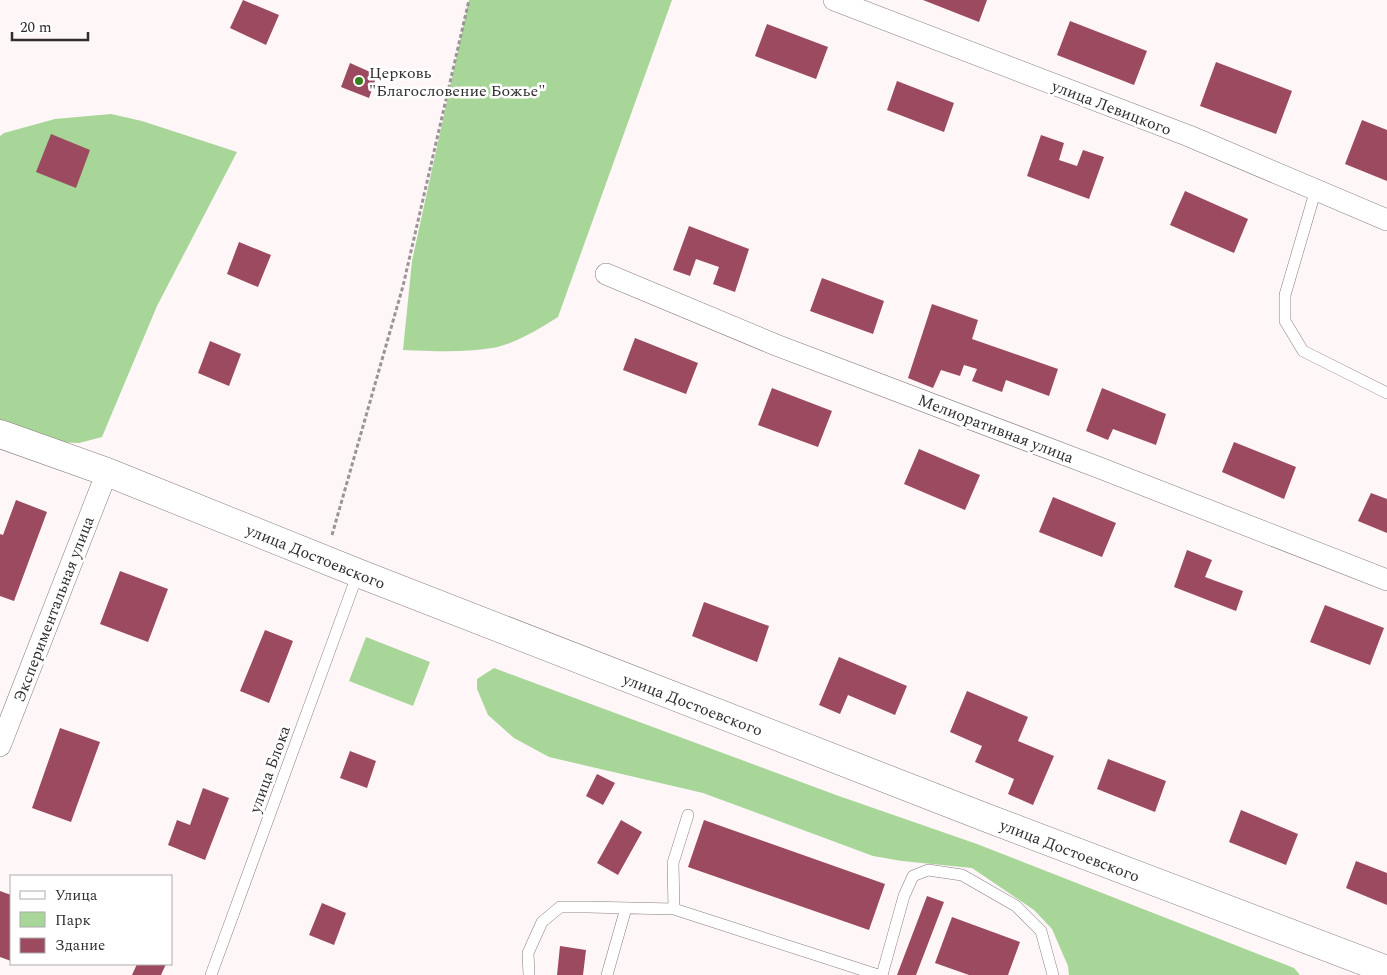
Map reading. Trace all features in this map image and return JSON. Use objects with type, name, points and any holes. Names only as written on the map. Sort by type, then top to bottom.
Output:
[{"type":"main road","name":"улица Достоевского","points":[[0,434],[107,472],[358,573],[1373,968]]},
{"type":"street","name":"улица Левицкого","points":[[834,0],[1170,129],[1387,220]]},
{"type":"street","name":"Мелиоративная улица","points":[[606,274],[776,345],[1100,468],[1387,580]]},
{"type":"street","name":"Экспериментальная улица","points":[[0,746],[107,472]]},
{"type":"lane","points":[[1316,189],[1285,295],[1286,321],[1303,351],[1387,393]]},
{"type":"lane","name":"улица Блока","points":[[211,975],[358,573]]},
{"type":"lane","points":[[674,909],[673,863],[688,815]]},
{"type":"lane","points":[[529,975],[528,952],[542,922],[560,907],[674,909],[880,975],[904,896],[913,876],[928,870],[962,875],[1016,906],[1041,931],[1053,975]]},
{"type":"lane","points":[[607,975],[626,908]]},
{"type":"path","points":[[325,560],[403,286],[469,0]]},
{"type":"green space","points":[[469,0],[672,0],[558,317],[518,340],[492,348],[459,351],[403,350],[412,261]]},
{"type":"green space","points":[[111,114],[142,121],[237,152],[157,306],[102,437],[79,443],[58,442],[0,420],[0,136],[4,133],[55,119]]},
{"type":"green space","points":[[366,637],[430,662],[413,706],[349,681]]},
{"type":"green space","points":[[494,668],[836,795],[977,844],[1294,968],[1300,975],[1069,975],[1068,966],[1052,929],[1034,910],[972,868],[873,856],[703,793],[549,757],[514,738],[488,715],[477,689],[477,679]]},
{"type":"building","points":[[243,0],[279,15],[266,45],[230,28]]},
{"type":"building","points":[[923,0],[987,0],[979,22]]},
{"type":"building","points":[[1070,21],[1147,51],[1134,85],[1057,55]]},
{"type":"building","points":[[767,24],[828,47],[816,79],[755,56]]},
{"type":"building","points":[[1216,62],[1292,91],[1276,134],[1200,106]]},
{"type":"building","name":"Церковь \"Благословение Божье\"","points":[[350,63],[377,75],[369,98],[341,87]]},
{"type":"building","points":[[897,81],[954,103],[944,132],[887,110]]},
{"type":"building","points":[[1362,120],[1387,130],[1387,181],[1345,164]]},
{"type":"building","points":[[51,134],[90,150],[76,188],[36,172]]},
{"type":"building","points":[[1041,135],[1064,143],[1059,160],[1077,166],[1083,150],[1104,157],[1089,199],[1027,176]]},
{"type":"building","points":[[1185,191],[1248,219],[1234,253],[1170,225]]},
{"type":"building","points":[[689,226],[749,249],[735,292],[713,284],[719,267],[696,259],[690,276],[673,270]]},
{"type":"building","points":[[239,242],[271,255],[258,287],[227,274]]},
{"type":"building","points":[[822,278],[884,301],[873,334],[810,311]]},
{"type":"building","points":[[932,304],[978,320],[972,339],[1058,369],[1049,396],[1006,380],[1002,392],[972,381],[977,369],[964,365],[960,376],[941,370],[933,388],[908,378]]},
{"type":"building","points":[[635,338],[698,363],[686,394],[623,370]]},
{"type":"building","points":[[210,341],[241,354],[229,386],[198,373]]},
{"type":"building","points":[[772,388],[832,411],[818,447],[758,425]]},
{"type":"building","points":[[1102,388],[1166,414],[1156,445],[1113,429],[1108,440],[1086,431]]},
{"type":"building","points":[[1234,442],[1296,467],[1284,499],[1222,472]]},
{"type":"building","points":[[919,449],[980,475],[965,510],[904,484]]},
{"type":"building","points":[[1371,493],[1387,499],[1387,533],[1358,521]]},
{"type":"building","points":[[1053,497],[1116,523],[1102,557],[1039,532]]},
{"type":"building","points":[[16,500],[47,512],[14,601],[0,596],[0,534],[3,535]]},
{"type":"building","points":[[1187,550],[1212,560],[1205,577],[1243,591],[1236,611],[1174,587]]},
{"type":"building","points":[[120,571],[168,589],[148,642],[100,624]]},
{"type":"building","points":[[704,602],[769,626],[757,662],[692,636]]},
{"type":"building","points":[[1325,605],[1384,628],[1370,665],[1310,642]]},
{"type":"building","points":[[265,630],[293,641],[269,703],[240,691]]},
{"type":"building","points":[[839,657],[907,686],[895,715],[848,695],[840,714],[819,705]]},
{"type":"building","points":[[967,691],[1028,717],[1018,741],[1054,756],[1033,805],[1008,794],[1014,779],[975,762],[982,746],[950,732]]},
{"type":"building","points":[[60,728],[100,742],[71,822],[32,808]]},
{"type":"building","points":[[350,751],[376,761],[367,788],[340,778]]},
{"type":"building","points":[[1108,759],[1166,781],[1155,812],[1097,789]]},
{"type":"building","points":[[597,774],[615,783],[603,805],[586,796]]},
{"type":"building","points":[[203,788],[229,798],[205,860],[168,845],[177,820],[190,825]]},
{"type":"building","points":[[1241,810],[1298,834],[1286,865],[1229,842]]},
{"type":"building","points":[[621,820],[642,832],[618,875],[597,863]]},
{"type":"building","points":[[704,820],[885,884],[869,930],[688,867]]},
{"type":"building","points":[[1356,861],[1387,873],[1387,905],[1346,888]]},
{"type":"building","points":[[0,891],[10,895],[10,961],[0,957]]},
{"type":"building","points":[[927,896],[944,902],[916,975],[897,975]]},
{"type":"building","points":[[322,903],[346,913],[334,945],[309,935]]},
{"type":"building","points":[[952,917],[1020,942],[1008,975],[969,975],[935,963]]},
{"type":"building","points":[[560,946],[586,950],[583,975],[557,975]]},
{"type":"building","points":[[137,965],[166,965],[161,975],[132,975]]},
{"type":"place","name":"Церковь \"Благословение Божье\"","points":[[359,81]]}]
